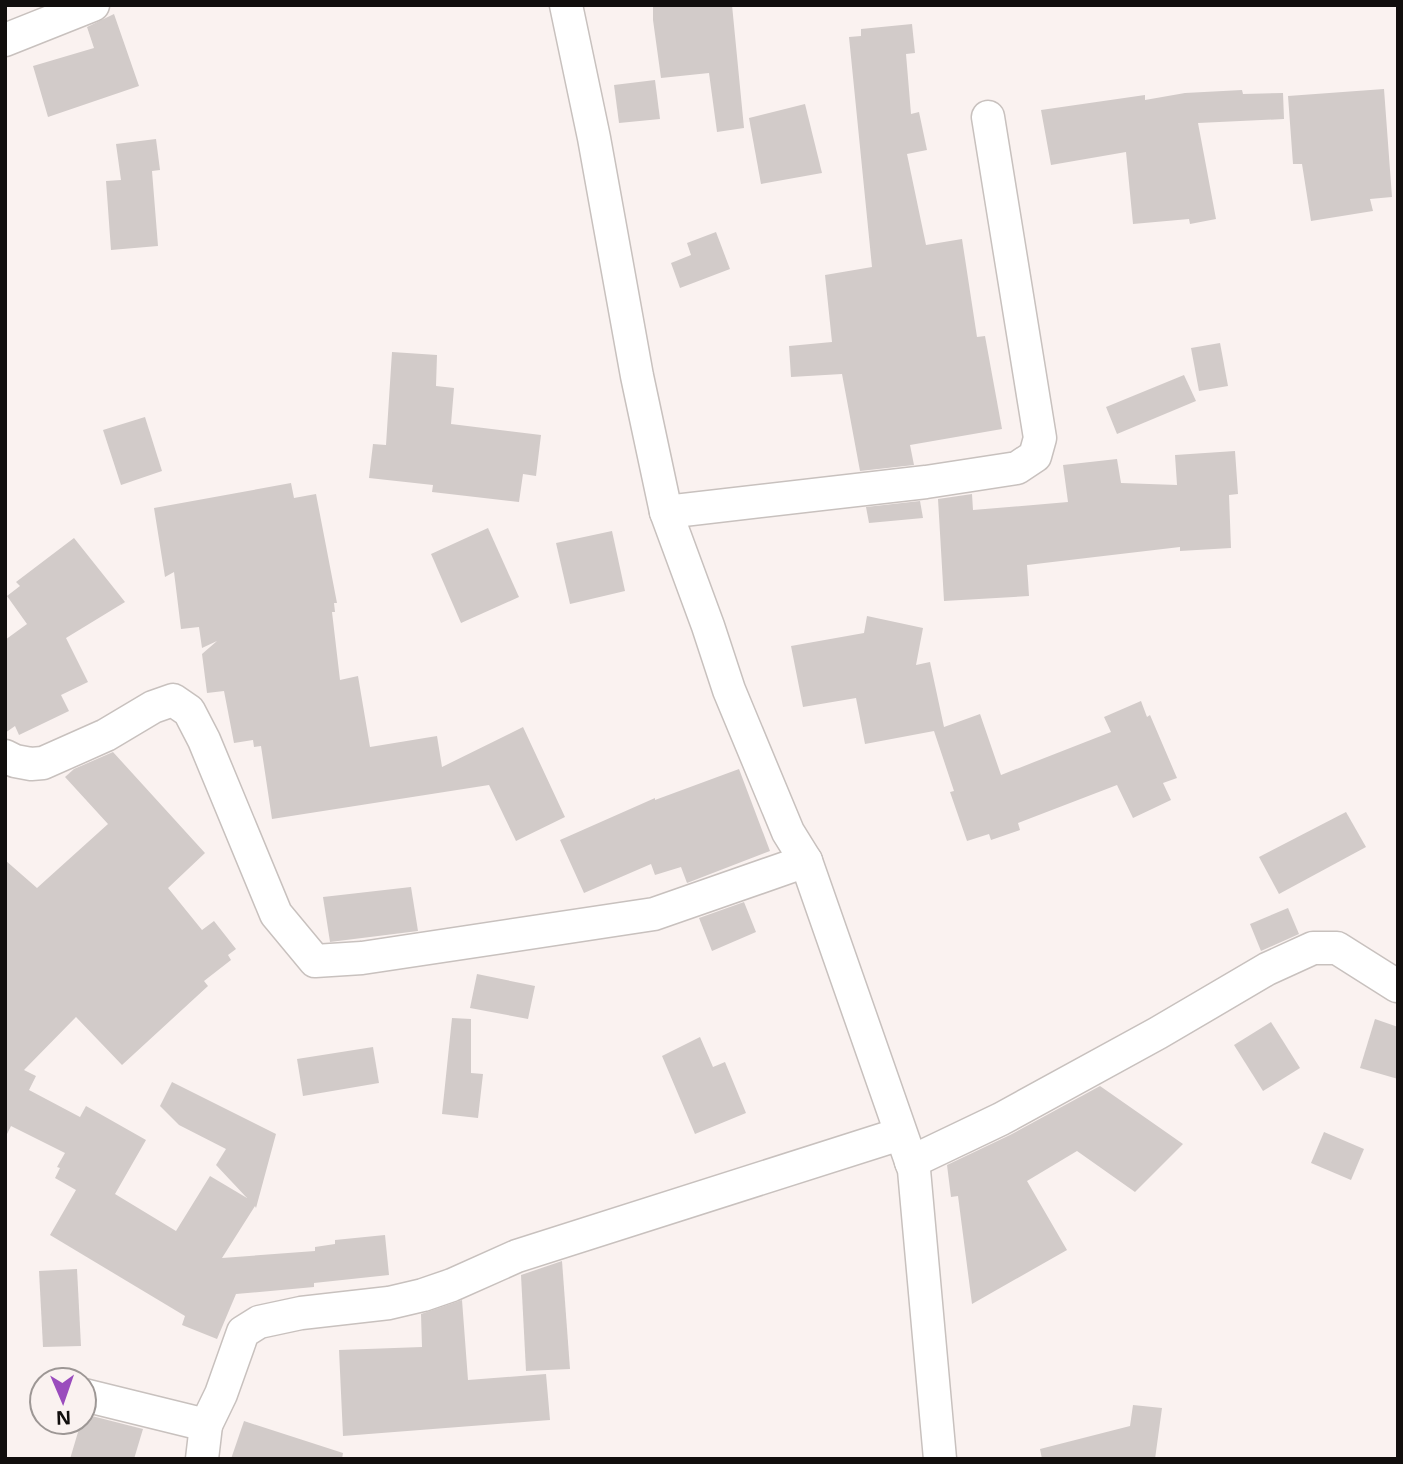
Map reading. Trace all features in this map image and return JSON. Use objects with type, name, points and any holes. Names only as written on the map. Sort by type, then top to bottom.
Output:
[{"type":"street","points":[[5,40],[93,5]]},
{"type":"street","points":[[566,5],[594,138],[637,376],[666,512],[729,690],[788,832],[806,861],[914,1170],[940,1459]]},
{"type":"street","points":[[666,512],[978,474],[1017,468],[1035,456],[1040,438],[988,117]]},
{"type":"street","points":[[5,756],[15,761],[43,763],[106,735],[153,707],[173,700],[189,711],[204,740],[276,914],[315,961],[362,958],[654,914],[806,861]]},
{"type":"street","points":[[202,1459],[206,1425],[221,1394],[243,1332],[258,1322],[301,1313],[389,1303],[423,1295],[517,1256],[1001,1119],[1158,1033],[1267,969],[1313,948],[1337,948],[1397,986]]},
{"type":"street","points":[[98,1398],[206,1425]]},
{"type":"building","points":[[653,5],[732,5],[744,128],[717,132],[709,73],[661,78]]},
{"type":"building","points":[[114,14],[139,86],[48,117],[33,66],[94,48],[87,27]]},
{"type":"building","points":[[912,24],[915,53],[906,54],[911,114],[919,112],[927,150],[907,154],[926,245],[962,239],[977,337],[985,336],[1002,429],[910,445],[914,465],[860,471],[842,374],[791,377],[789,346],[832,342],[825,275],[872,267],[849,37],[861,36],[861,29]]},
{"type":"building","points":[[655,80],[660,119],[619,123],[614,85]]},
{"type":"building","points":[[1384,89],[1392,197],[1370,199],[1373,211],[1311,221],[1302,164],[1293,164],[1288,96]]},
{"type":"building","points":[[1242,90],[1243,94],[1283,93],[1284,119],[1198,123],[1216,219],[1190,224],[1189,219],[1133,224],[1126,152],[1051,165],[1041,110],[1145,95],[1145,100],[1185,93]]},
{"type":"building","points":[[805,104],[822,173],[761,184],[749,118]]},
{"type":"building","points":[[156,139],[160,170],[152,171],[158,246],[111,250],[106,181],[121,180],[116,144]]},
{"type":"building","points":[[716,232],[730,269],[680,288],[671,263],[691,255],[687,243]]},
{"type":"building","points":[[1220,343],[1228,386],[1199,391],[1191,348]]},
{"type":"building","points":[[392,352],[437,355],[436,386],[454,388],[451,424],[541,435],[536,476],[523,474],[519,502],[432,492],[433,485],[369,478],[373,444],[386,445]]},
{"type":"building","points":[[1184,375],[1196,401],[1117,434],[1106,407]]},
{"type":"building","points":[[145,417],[162,471],[121,485],[103,430]]},
{"type":"building","points":[[1235,451],[1238,494],[1229,495],[1231,548],[1180,551],[1180,547],[1027,565],[1029,596],[944,601],[938,499],[972,494],[973,510],[1068,502],[1063,465],[1117,459],[1121,483],[1177,485],[1175,455]]},
{"type":"building","points":[[291,483],[294,498],[316,494],[337,603],[334,603],[335,612],[332,612],[340,680],[358,676],[370,747],[437,736],[442,767],[523,727],[565,817],[516,841],[489,785],[272,819],[261,746],[254,747],[253,740],[234,743],[224,691],[207,693],[202,654],[217,641],[202,648],[199,627],[181,629],[174,572],[165,577],[154,508]]},
{"type":"building","points":[[920,501],[923,518],[869,523],[866,507]]},
{"type":"building","points":[[488,528],[519,597],[461,623],[431,554]]},
{"type":"building","points":[[612,531],[625,591],[570,604],[556,543]]},
{"type":"building","points":[[74,538],[125,602],[66,638],[88,682],[61,695],[69,711],[19,735],[15,726],[5,733],[5,640],[27,624],[7,596],[20,586],[16,582]]},
{"type":"building","points":[[867,616],[923,628],[916,665],[930,662],[944,727],[980,714],[1001,775],[1111,732],[1104,717],[1141,701],[1147,717],[1150,715],[1177,778],[1163,783],[1171,800],[1133,818],[1117,785],[1018,823],[1020,830],[991,840],[989,834],[967,841],[950,792],[954,791],[934,731],[865,744],[856,698],[803,707],[791,646],[864,633]]},
{"type":"building","points":[[113,752],[205,853],[168,888],[202,930],[214,921],[236,949],[228,955],[231,960],[204,981],[208,986],[122,1065],[76,1017],[24,1070],[36,1076],[29,1090],[80,1117],[86,1106],[146,1140],[115,1194],[176,1231],[210,1176],[247,1198],[216,1165],[226,1149],[179,1125],[160,1106],[172,1082],[276,1134],[256,1208],[255,1206],[222,1258],[315,1251],[315,1247],[335,1244],[335,1240],[385,1235],[389,1275],[314,1283],[314,1287],[236,1294],[217,1339],[182,1325],[185,1316],[50,1235],[76,1190],[55,1178],[60,1168],[57,1167],[65,1153],[11,1126],[5,1138],[5,860],[37,888],[108,824],[65,777],[74,769]]},
{"type":"building","points":[[739,769],[770,851],[687,883],[681,867],[655,875],[651,864],[584,893],[560,840],[655,798]]},
{"type":"building","points":[[1346,812],[1366,847],[1279,894],[1259,857]]},
{"type":"building","points":[[411,887],[418,931],[330,942],[323,897]]},
{"type":"building","points":[[744,902],[756,932],[712,951],[699,918]]},
{"type":"building","points":[[1288,908],[1299,934],[1261,951],[1250,924]]},
{"type":"building","points":[[477,974],[535,986],[528,1019],[470,1008]]},
{"type":"building","points":[[452,1018],[471,1019],[471,1073],[483,1074],[478,1118],[442,1114]]},
{"type":"building","points":[[1375,1019],[1398,1027],[1398,1079],[1360,1068]]},
{"type":"building","points":[[1271,1022],[1300,1068],[1263,1091],[1234,1045]]},
{"type":"building","points":[[700,1037],[713,1067],[725,1062],[746,1113],[695,1134],[662,1056]]},
{"type":"building","points":[[373,1047],[379,1083],[303,1096],[297,1059]]},
{"type":"building","points":[[1100,1086],[1183,1144],[1135,1192],[1077,1151],[1027,1181],[1067,1250],[972,1304],[958,1196],[951,1197],[947,1165],[1010,1135]]},
{"type":"building","points":[[1324,1132],[1364,1149],[1351,1180],[1311,1163]]},
{"type":"building","points":[[562,1261],[570,1369],[526,1371],[521,1275]]},
{"type":"building","points":[[77,1269],[81,1346],[43,1347],[39,1271]]},
{"type":"building","points":[[462,1300],[468,1380],[546,1374],[550,1420],[343,1436],[339,1350],[422,1347],[421,1314]]},
{"type":"building","points":[[1133,1405],[1162,1408],[1155,1459],[1042,1459],[1040,1449],[1130,1426]]},
{"type":"building","points":[[98,1418],[143,1429],[134,1459],[70,1459],[77,1436],[98,1436]]},
{"type":"building","points":[[244,1421],[343,1453],[342,1459],[231,1459]]}]
